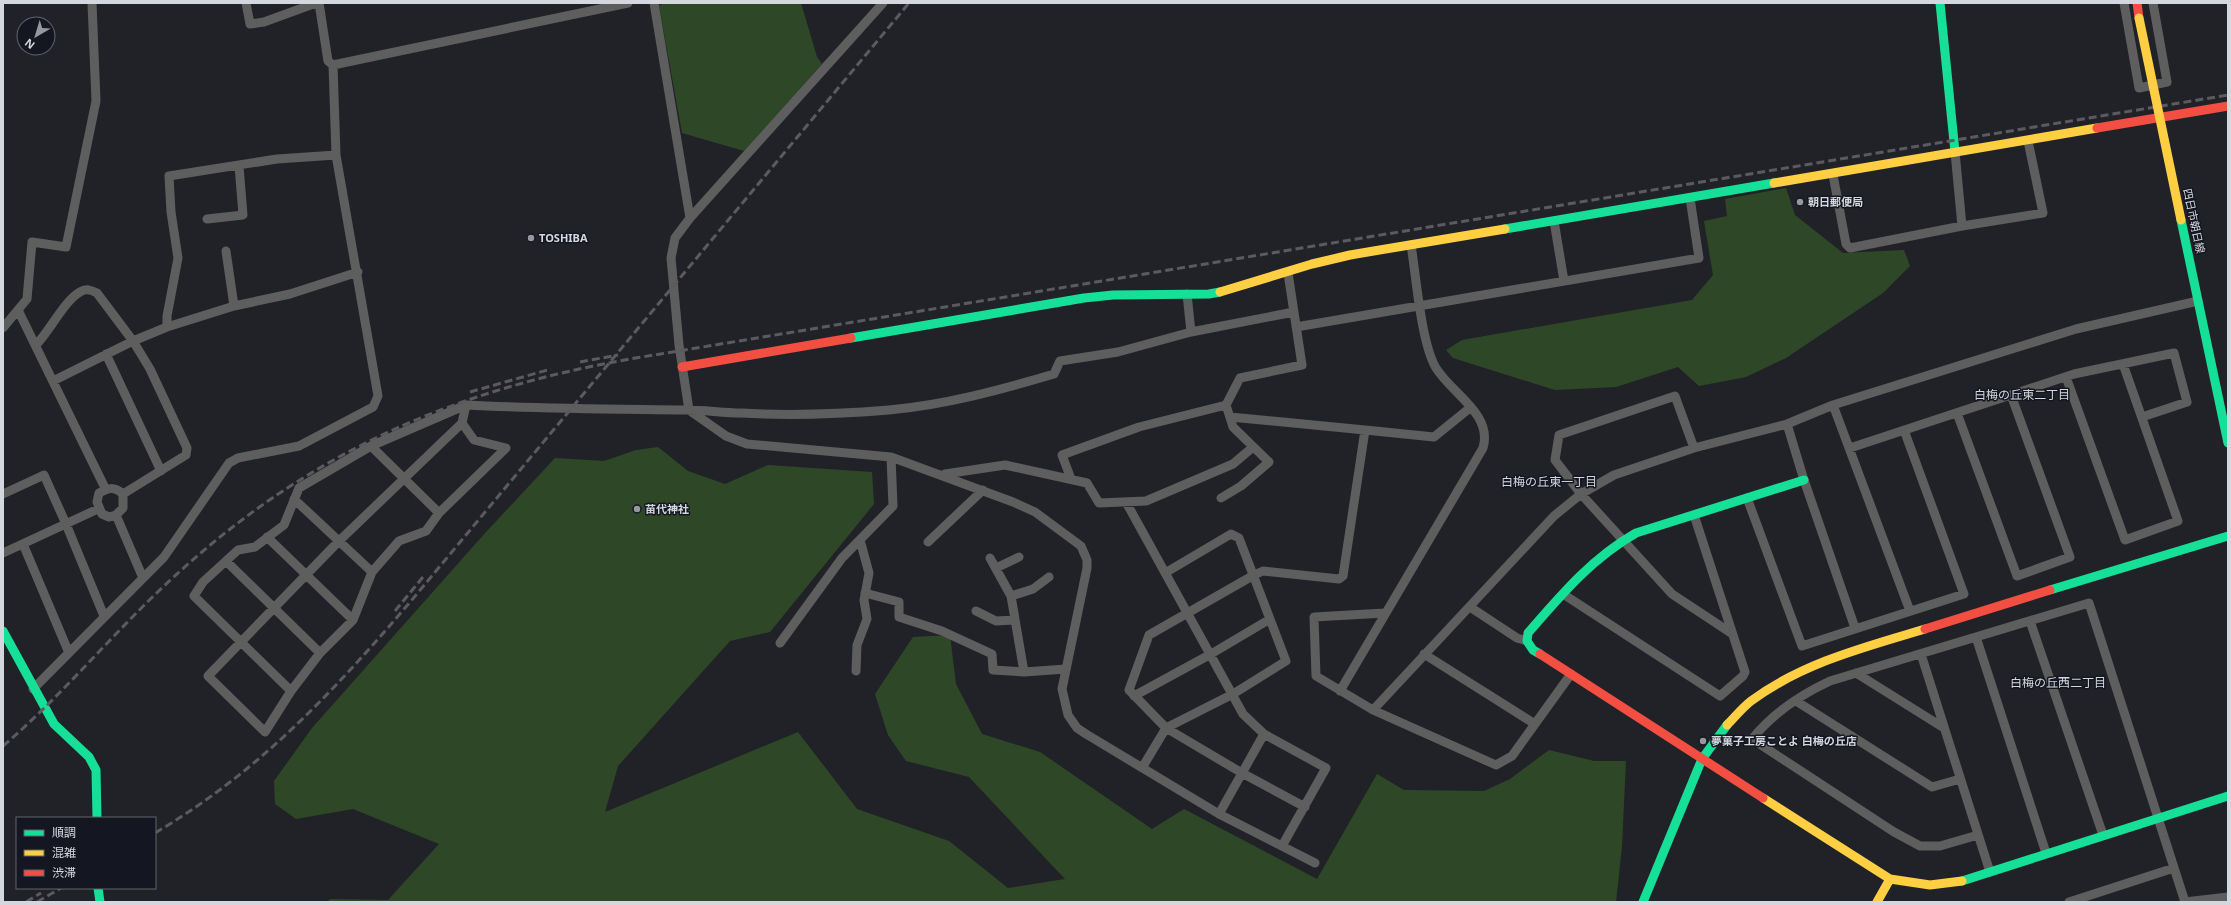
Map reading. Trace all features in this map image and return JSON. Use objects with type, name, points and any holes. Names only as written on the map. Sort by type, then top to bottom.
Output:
[{"type":"street","points":[[3,328],[27,299],[32,242],[66,247],[96,101],[92,3]]},
{"type":"street","points":[[33,689],[164,557],[229,463],[238,458],[300,446],[374,407],[378,396],[358,272],[336,155],[332,65],[328,61],[318,3],[264,22],[250,24],[246,3]]},
{"type":"street","points":[[332,65],[628,3]]},
{"type":"street","points":[[654,3],[690,218]]},
{"type":"street","points":[[883,3],[690,218],[675,238],[671,258],[682,368],[689,410],[726,436],[747,444],[891,457],[983,490],[1035,512],[1070,537],[1085,552],[1088,568],[1062,689],[1068,716],[1077,728],[1219,814],[1315,863]]},
{"type":"street","points":[[1940,3],[1962,226]]},
{"type":"street","points":[[2124,3],[2139,88],[2167,82],[2153,3]]},
{"type":"street","name":"四日市朝日線","points":[[2137,3],[2228,443]]},
{"type":"street","points":[[682,368],[1084,298],[1113,295],[1187,294],[1222,291],[1288,273],[1312,264],[1350,255],[1833,175],[1955,152],[2028,141],[2228,106]]},
{"type":"street","points":[[1833,175],[1846,244],[1850,248],[1962,226],[2043,213],[2028,141]]},
{"type":"street","points":[[167,327],[167,316],[178,258],[170,212],[169,176],[277,159],[336,155]]},
{"type":"street","points":[[207,219],[243,215],[239,166]]},
{"type":"street","points":[[1296,327],[1699,258],[1690,198]]},
{"type":"street","points":[[1554,221],[1564,281]]},
{"type":"street","points":[[1340,691],[1483,448],[1486,438],[1484,427],[1471,407],[1445,381],[1435,366],[1428,348],[1411,245]]},
{"type":"street","points":[[226,251],[234,306]]},
{"type":"street","points":[[53,381],[133,341],[167,327],[234,306],[290,294],[358,272]]},
{"type":"street","points":[[1221,498],[1241,486],[1270,462],[1233,427],[1226,405],[1240,378],[1302,365],[1288,273]]},
{"type":"street","points":[[36,345],[72,298],[80,292],[89,289],[97,293],[133,341],[150,369],[186,448],[186,455],[123,494]]},
{"type":"street","points":[[1187,294],[1191,332]]},
{"type":"street","points":[[1373,710],[1554,516],[1581,494],[1614,475],[1694,448],[1787,424],[1833,405],[2076,329],[2198,301]]},
{"type":"street","points":[[18,310],[106,490]]},
{"type":"street","points":[[291,691],[194,596],[203,582],[238,550],[255,547],[284,525],[299,488],[371,446],[466,405],[526,408],[689,410],[742,414],[824,413],[905,408],[958,399],[1010,387],[1054,374],[1060,361],[1118,352],[1191,332],[1294,312]]},
{"type":"street","points":[[1850,448],[2066,377],[2174,353],[2187,402],[2142,417]]},
{"type":"street","points":[[106,354],[161,471]]},
{"type":"street","points":[[2066,377],[2125,540],[2178,521],[2123,364]]},
{"type":"street","points":[[1957,413],[2017,576],[2070,557],[2011,395]]},
{"type":"street","points":[[1694,448],[1675,396],[1559,435],[1555,460],[1581,494],[1672,594],[1731,633]]},
{"type":"street","points":[[462,423],[474,440],[506,448],[439,513],[426,531],[399,541],[372,572],[353,620],[320,653],[291,691],[265,732],[208,676],[338,542],[462,423],[466,405]]},
{"type":"street","points":[[1071,479],[1062,455],[1139,427],[1226,405]]},
{"type":"street","points":[[1833,405],[1910,610]]},
{"type":"street","points":[[1230,417],[1434,437],[1471,407]]},
{"type":"street","points":[[1787,424],[1804,480],[1855,628]]},
{"type":"street","points":[[1305,807],[1242,773],[1166,728],[1129,690],[1149,635],[1254,575],[1263,571],[1339,579],[1343,576],[1365,430]]},
{"type":"street","points":[[1747,498],[1802,646],[1910,610],[1964,594],[1904,430]]},
{"type":"street","points":[[371,446],[439,513]]},
{"type":"street","points":[[943,475],[1005,465],[1087,483],[1099,503],[1146,501],[1233,464],[1253,447]]},
{"type":"street","points":[[780,643],[842,558],[893,506],[891,457]]},
{"type":"street","points":[[3,494],[44,476],[66,524],[104,616]]},
{"type":"street","points":[[1527,641],[1528,633],[1586,569],[1622,540],[1636,533],[1804,480]]},
{"type":"street","points":[[110,487],[116,488],[123,494],[123,508],[116,515],[109,516],[102,514],[98,509],[97,502],[99,493],[110,487]]},
{"type":"street","points":[[928,542],[983,490]]},
{"type":"street","points":[[294,499],[338,542],[372,572]]},
{"type":"street","points":[[1126,502],[1243,714],[1264,734],[1326,768],[1282,846]]},
{"type":"street","points":[[3,553],[98,509]]},
{"type":"street","points":[[116,515],[143,578]]},
{"type":"street","points":[[1563,594],[1720,696],[1743,676],[1745,672],[1731,633],[1694,515]]},
{"type":"street","points":[[1142,768],[1166,728],[1232,694],[1286,661],[1239,538],[1231,534],[1165,573]]},
{"type":"street","points":[[1643,902],[1702,759],[1722,730],[1750,702],[1777,684],[1823,661],[2060,586],[2228,536]]},
{"type":"street","points":[[268,538],[353,620]]},
{"type":"street","points":[[856,671],[857,645],[867,619],[864,600],[869,573],[860,540]]},
{"type":"street","points":[[23,544],[69,653]]},
{"type":"street","points":[[996,568],[1019,557]]},
{"type":"street","points":[[990,558],[1011,596],[1024,672]]},
{"type":"street","points":[[226,561],[320,653]]},
{"type":"street","points":[[1011,596],[1033,589],[1049,577]]},
{"type":"street","points":[[865,593],[899,602],[899,617],[942,631],[992,654],[993,670],[1024,672],[1066,669]]},
{"type":"street","points":[[1978,835],[1940,846],[1920,846],[1894,832],[1752,738],[1765,723],[1810,690],[1856,673],[2088,603],[2186,902],[2228,897]]},
{"type":"street","points":[[1470,607],[1517,638],[1527,641],[1533,650],[1890,879],[1910,884],[1932,886],[1955,883],[2159,816],[2228,796]]},
{"type":"street","points":[[976,611],[996,621],[1015,620]]},
{"type":"street","points":[[1385,613],[1314,617],[1316,676],[1373,710],[1496,765],[1512,756],[1571,674]]},
{"type":"street","points":[[1134,696],[1211,654],[1270,619]]},
{"type":"street","points":[[2030,621],[2104,835]]},
{"type":"street","points":[[3,631],[33,689],[54,724],[89,757],[96,770],[97,817]]},
{"type":"street","points":[[1976,637],[2046,853]]},
{"type":"street","points":[[1424,654],[1535,724]]},
{"type":"street","points":[[1921,654],[1990,872]]},
{"type":"street","points":[[1856,673],[1944,728]]},
{"type":"street","points":[[1796,701],[1932,787],[1960,778]]},
{"type":"street","points":[[1219,814],[1264,734]]},
{"type":"street","points":[[1317,763],[1323,760],[1334,766]]},
{"type":"street","points":[[2069,902],[2174,868]]},
{"type":"street","points":[[1877,902],[1890,879]]},
{"type":"street","points":[[98,889],[100,902]]},
{"type":"green space","points":[[668,3],[801,3],[817,57],[822,64],[744,151],[682,133],[659,5]]},
{"type":"green space","points":[[1786,188],[1795,215],[1843,253],[1904,250],[1910,266],[1883,293],[1786,358],[1746,377],[1699,386],[1678,367],[1616,387],[1555,390],[1453,358],[1446,350],[1462,340],[1692,300],[1713,275],[1704,221],[1727,216],[1725,199]]},
{"type":"green space","points":[[658,447],[688,471],[725,484],[768,465],[872,472],[874,504],[770,632],[730,641],[618,766],[605,812],[798,732],[857,809],[949,841],[1008,888],[1065,879],[969,777],[906,761],[888,735],[875,694],[913,637],[950,635],[956,684],[982,734],[1040,752],[1152,829],[1184,809],[1317,879],[1377,774],[1404,790],[1484,791],[1510,779],[1549,750],[1594,761],[1626,761],[1622,846],[1616,902],[325,902],[331,899],[388,900],[439,844],[353,809],[296,819],[275,804],[274,781],[312,728],[486,532],[555,458],[604,461],[636,450]]},
{"type":"railway","points":[[156,832],[193,809],[262,756],[293,728],[353,667],[411,601],[909,3]]},
{"type":"railway","points":[[3,746],[26,726],[156,594],[228,530],[280,493],[333,460],[388,432],[445,408],[504,388],[566,372],[630,359],[2228,95]]},
{"type":"railway","points":[[580,362],[618,355]]},
{"type":"railway","points":[[470,392],[551,369]]},
{"type":"railway","points":[[395,611],[423,577]]},
{"type":"railway","points":[[37,902],[59,889]]},
{"type":"railway","points":[[26,902],[41,893]]},
{"type":"traffic: fast","points":[[1940,3],[1955,152]]},
{"type":"traffic: fast","points":[[1505,229],[1774,183]]},
{"type":"traffic: fast","points":[[2181,220],[2228,443]]},
{"type":"traffic: fast","points":[[851,338],[1084,298],[1113,295],[1209,294],[1220,292]]},
{"type":"traffic: fast","points":[[1540,654],[1533,650],[1527,641],[1528,633],[1578,578],[1620,543],[1636,533],[1804,480]]},
{"type":"traffic: fast","points":[[2050,590],[2228,536]]},
{"type":"traffic: fast","points":[[3,631],[54,724],[89,757],[96,770],[97,817]]},
{"type":"traffic: fast","points":[[1643,902],[1702,759],[1727,725]]},
{"type":"traffic: fast","points":[[1962,881],[2228,796]]},
{"type":"traffic: fast","points":[[98,889],[100,902]]},
{"type":"traffic: slow","points":[[2139,18],[2181,220]]},
{"type":"traffic: slow","points":[[1774,183],[2097,128]]},
{"type":"traffic: slow","points":[[1220,292],[1312,264],[1350,255],[1505,229]]},
{"type":"traffic: slow","points":[[1727,725],[1751,701],[1791,676],[1813,666],[1857,650],[1925,629]]},
{"type":"traffic: slow","points":[[1763,798],[1890,879],[1930,885],[1962,881]]},
{"type":"traffic: slow","points":[[1877,902],[1890,879]]},
{"type":"traffic: jam","points":[[2137,3],[2139,18]]},
{"type":"traffic: jam","points":[[2097,128],[2228,106]]},
{"type":"traffic: jam","points":[[682,367],[851,338]]},
{"type":"traffic: jam","points":[[1925,629],[2050,590]]},
{"type":"traffic: jam","points":[[1540,654],[1763,798]]},
{"type":"place","name":"朝日郵便局","points":[[1800,202]]},
{"type":"place","name":"TOSHIBA","points":[[531,238]]},
{"type":"place","name":"苗代神社","points":[[637,509]]},
{"type":"place","name":"夢菓子工房ことよ 白梅の丘店","points":[[1703,741]]},
{"type":"district","name":"白梅の丘東二丁目","points":[[2022,395]]},
{"type":"district","name":"白梅の丘東一丁目","points":[[1549,482]]},
{"type":"district","name":"白梅の丘西二丁目","points":[[2058,683]]}]
